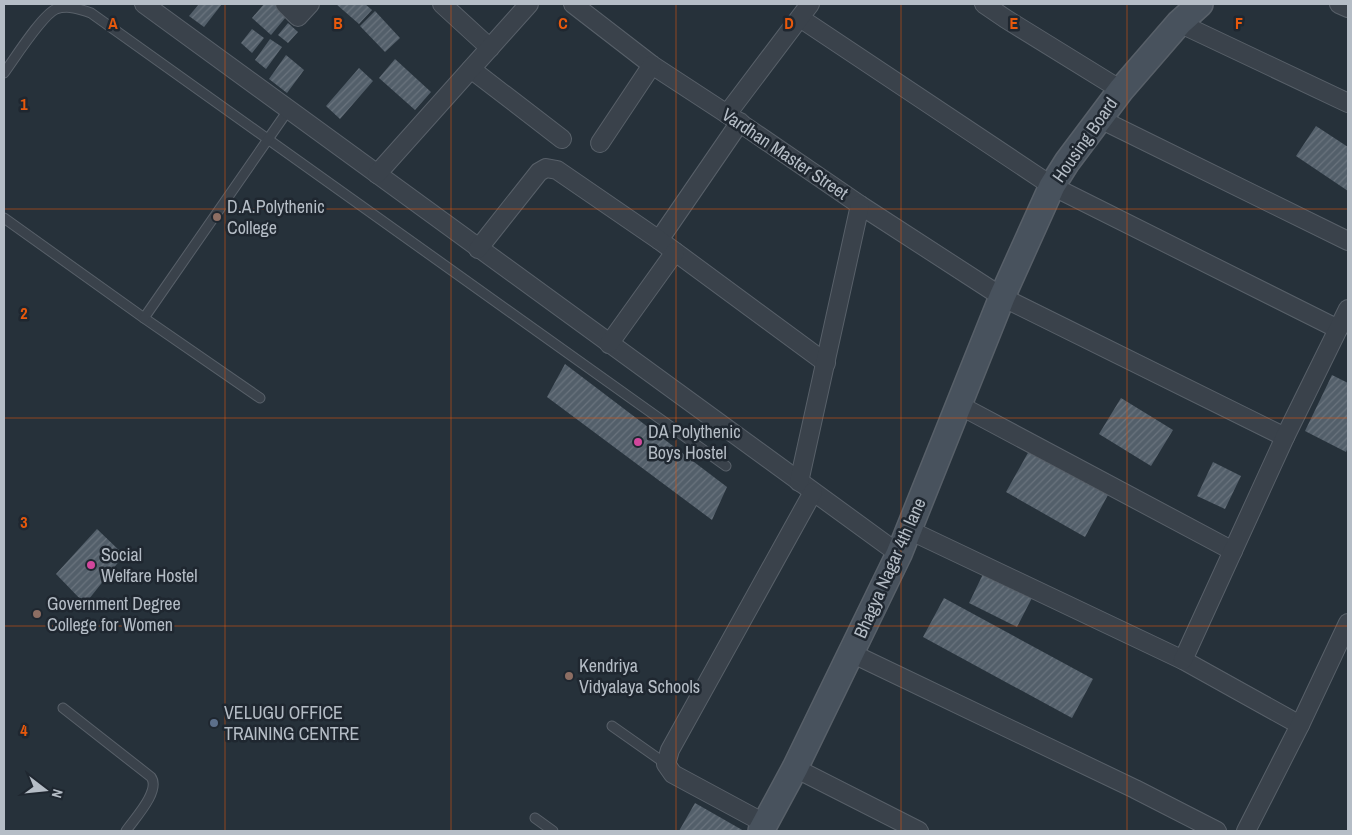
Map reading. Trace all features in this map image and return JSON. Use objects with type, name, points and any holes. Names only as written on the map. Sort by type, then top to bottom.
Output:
[{"type":"main road","name":"Housing Board","points":[[1002,297],[1052,186],[1067,162],[1098,118],[1121,90],[1179,23],[1200,4]]},
{"type":"main road","name":"Bhagya Nagar 4th lane","points":[[762,827],[795,768],[899,554],[1002,297]]},
{"type":"street","points":[[144,4],[165,9],[289,109],[478,249],[899,554]]},
{"type":"street","points":[[285,4],[298,17],[310,4]]},
{"type":"street","points":[[442,4],[490,48]]},
{"type":"street","points":[[377,174],[529,4]]},
{"type":"street","name":"Vardhan Master Street","points":[[573,4],[652,65],[734,118],[860,205],[1002,297],[1285,437]]},
{"type":"street","points":[[984,4],[1121,90]]},
{"type":"street","points":[[1339,4],[1348,8]]},
{"type":"street","points":[[659,240],[734,118],[805,11],[1052,186],[1338,330]]},
{"type":"street","points":[[1179,23],[1348,103]]},
{"type":"street","points":[[600,143],[652,65]]},
{"type":"street","points":[[471,68],[562,139]]},
{"type":"street","points":[[1098,118],[1348,241]]},
{"type":"street","points":[[478,249],[538,172],[546,168],[557,170],[659,240],[826,363]]},
{"type":"street","points":[[762,827],[673,774],[666,764],[670,750],[806,487],[826,363],[860,205]]},
{"type":"street","points":[[609,344],[675,252]]},
{"type":"street","points":[[1183,660],[1285,437],[1348,309]]},
{"type":"street","points":[[959,405],[1233,551]]},
{"type":"street","points":[[909,530],[1183,660],[1300,725]]},
{"type":"street","points":[[1246,831],[1346,634]]},
{"type":"street","points":[[850,653],[1135,789],[1217,831]]},
{"type":"street","points":[[795,768],[918,831]]},
{"type":"lane","points":[[4,73],[44,19],[56,10],[67,7],[91,13],[726,466]]},
{"type":"lane","points":[[144,318],[289,109]]},
{"type":"lane","points":[[4,218],[260,398]]},
{"type":"lane","points":[[63,708],[151,777],[154,782],[154,790],[126,831]]},
{"type":"lane","points":[[612,726],[666,764]]},
{"type":"lane","points":[[536,818],[553,831]]},
{"type":"building","points":[[199,4],[222,4],[204,27],[189,16]]},
{"type":"building","points":[[264,4],[282,4],[291,11],[271,35],[252,18]]},
{"type":"building","points":[[336,4],[365,4],[372,10],[359,24]]},
{"type":"building","points":[[375,11],[400,38],[385,52],[360,26]]},
{"type":"building","points":[[288,23],[298,32],[288,43],[278,35]]},
{"type":"building","points":[[252,29],[264,38],[252,53],[241,43]]},
{"type":"building","points":[[270,39],[282,47],[266,69],[255,60]]},
{"type":"building","points":[[286,55],[304,70],[287,93],[269,79]]},
{"type":"building","points":[[395,59],[431,92],[415,110],[379,78]]},
{"type":"building","points":[[359,68],[373,81],[340,119],[326,106]]},
{"type":"building","points":[[1316,126],[1348,147],[1348,191],[1296,156]]},
{"type":"building","name":"DA Polythenic Boys Hostel","points":[[565,364],[727,487],[712,520],[547,397]]},
{"type":"building","points":[[1332,375],[1348,383],[1348,447],[1346,452],[1305,431]]},
{"type":"building","points":[[1121,398],[1173,430],[1151,466],[1099,434]]},
{"type":"building","points":[[1029,451],[1108,495],[1085,537],[1006,492]]},
{"type":"building","points":[[1213,462],[1241,476],[1225,509],[1197,496]]},
{"type":"building","name":"Social Welfare Hostel","points":[[97,529],[124,555],[85,604],[56,574]]},
{"type":"building","points":[[985,570],[1034,594],[1017,627],[969,603]]},
{"type":"building","points":[[944,598],[1093,679],[1072,718],[923,637]]},
{"type":"building","points":[[695,803],[744,831],[679,831]]},
{"type":"place","name":"D.A.Polythenic College","points":[[217,217]]},
{"type":"place","name":"DA Polythenic Boys Hostel","points":[[638,442]]},
{"type":"place","name":"Social Welfare Hostel","points":[[91,565]]},
{"type":"place","name":"Government Degree College for Women","points":[[37,614]]},
{"type":"place","name":"Kendriya Vidyalaya Schools","points":[[569,676]]},
{"type":"place","name":"VELUGU OFFICE TRAINING CENTRE","points":[[214,723]]}]
